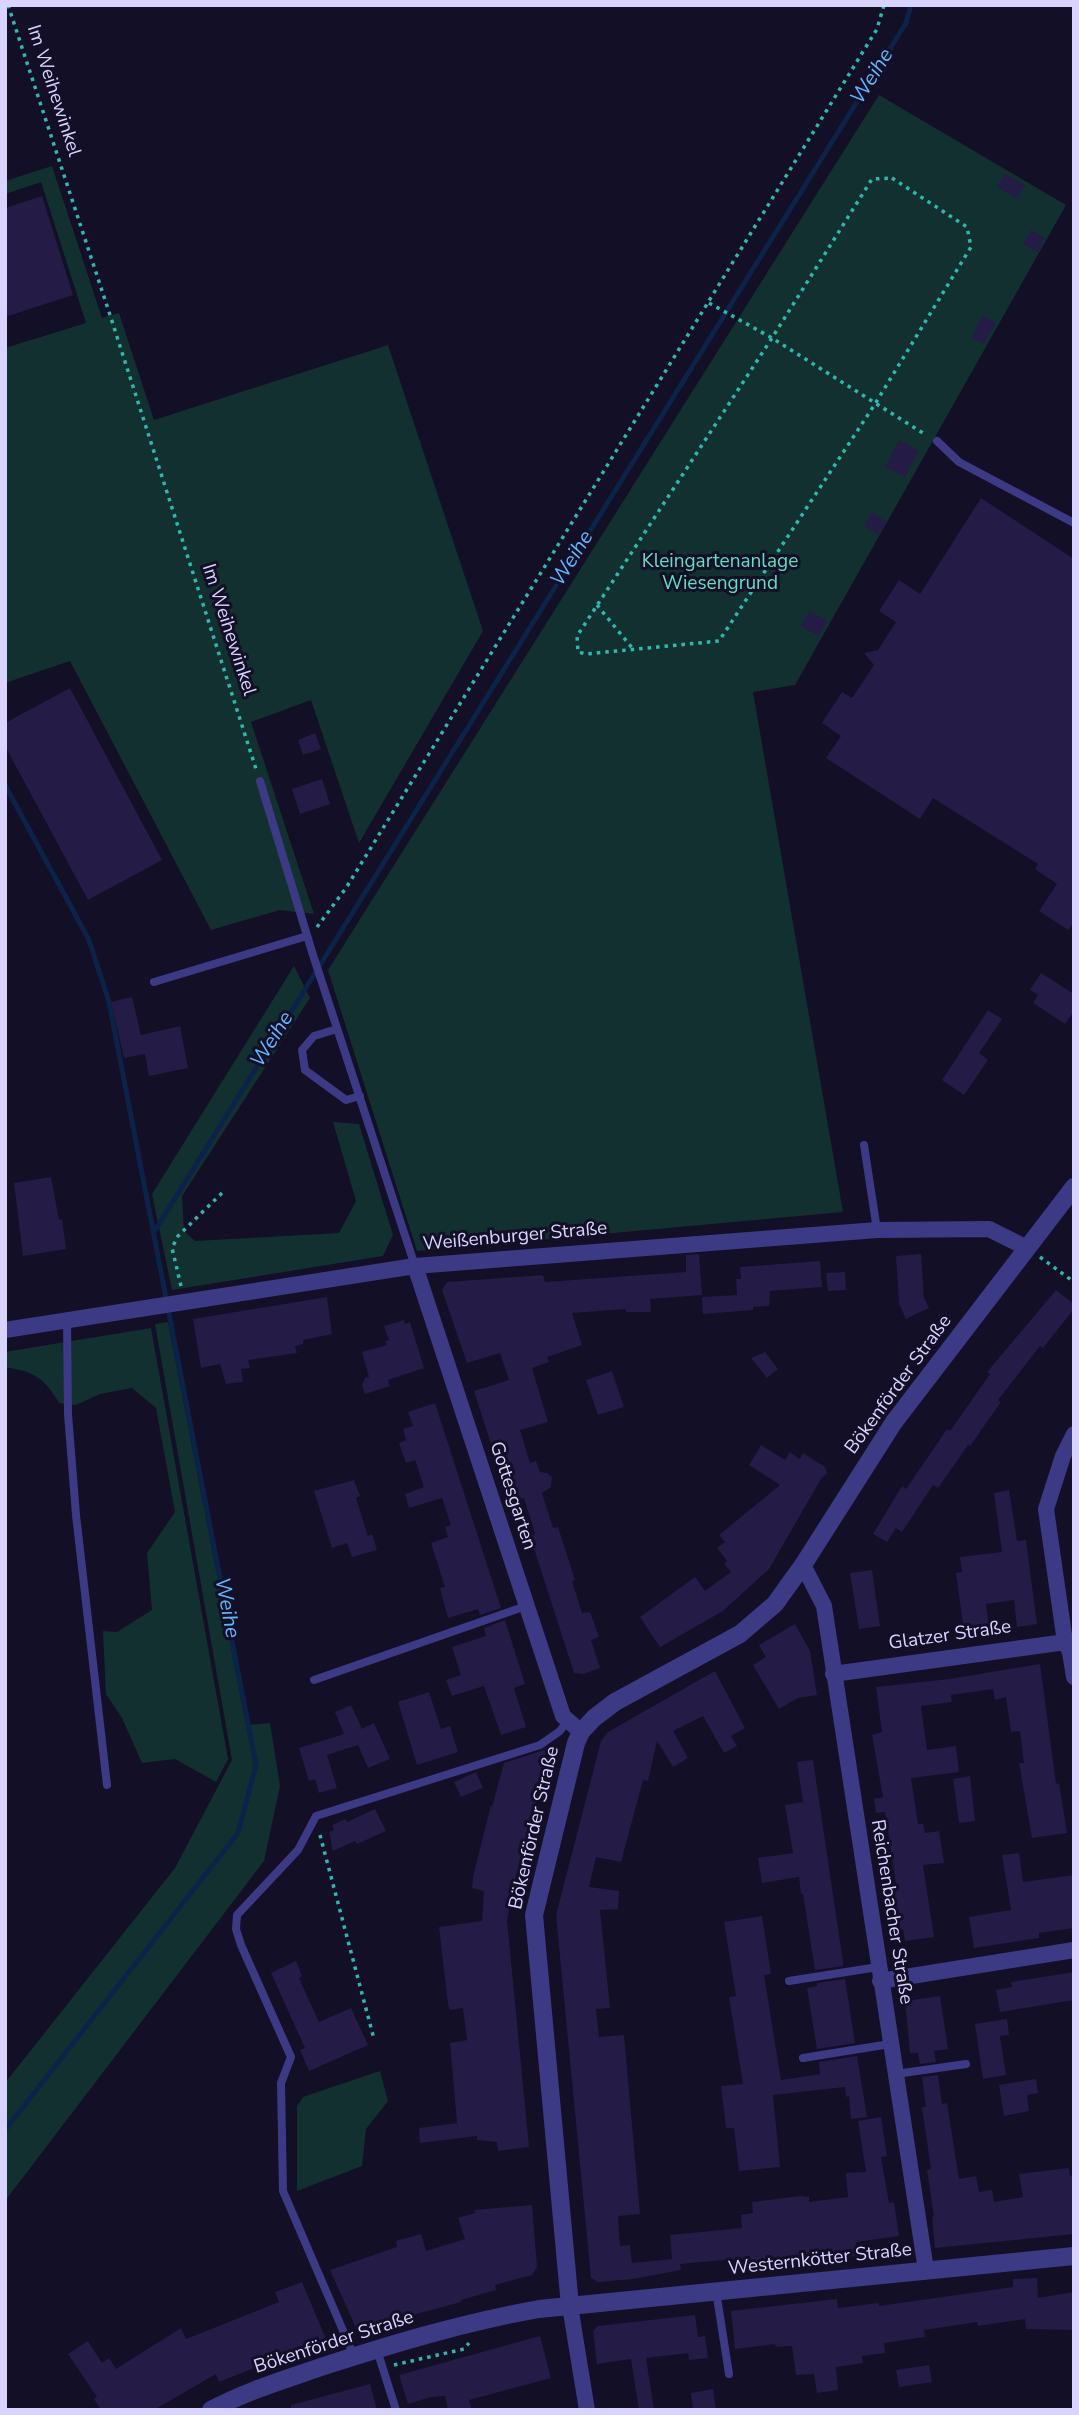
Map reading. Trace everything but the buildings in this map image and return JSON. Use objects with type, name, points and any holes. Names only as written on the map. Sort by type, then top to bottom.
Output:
[{"type":"street","name":"Bökenförder Straße","points":[[211,2410],[260,2388],[377,2350],[505,2315],[570,2306],[534,1915],[576,1742],[574,1726],[594,1718],[615,1702],[740,1634],[775,1604],[894,1422],[1074,1187]]},
{"type":"street","name":"Weißenburger Straße","points":[[5,1330],[415,1266],[877,1230],[989,1228],[1027,1248]]},
{"type":"street","name":"Gottesgarten","points":[[415,1266],[563,1716],[574,1726]]},
{"type":"street","points":[[1074,1434],[1063,1456],[1046,1509],[1074,1677]]},
{"type":"street","name":"Reichenbacher Straße","points":[[803,1565],[824,1606],[926,2270]]},
{"type":"street","name":"Glatzer Straße","points":[[833,1674],[1070,1641]]},
{"type":"street","points":[[879,1973],[1074,1950]]},
{"type":"street","name":"Westernkötter Straße","points":[[570,2306],[1074,2256]]},
{"type":"street","points":[[570,2306],[587,2410]]},
{"type":"lane","points":[[937,442],[959,462],[1074,523]]},
{"type":"lane","points":[[260,781],[313,955],[415,1266]]},
{"type":"lane","points":[[154,982],[307,936]]},
{"type":"lane","points":[[337,1029],[314,1036],[302,1050],[305,1070],[346,1100],[360,1096]]},
{"type":"lane","points":[[864,1145],[877,1230]]},
{"type":"lane","points":[[67,1321],[68,1414],[76,1515],[107,1785]]},
{"type":"lane","points":[[314,1680],[526,1606]]},
{"type":"lane","points":[[354,2357],[283,2191],[281,2083],[291,2057],[236,1929],[237,1915],[298,1850],[316,1816],[540,1745],[560,1731],[574,1726]]},
{"type":"lane","points":[[789,1980],[879,1973]]},
{"type":"lane","points":[[803,2057],[890,2044]]},
{"type":"lane","points":[[895,2074],[966,2064]]},
{"type":"lane","points":[[716,2291],[729,2374]]},
{"type":"lane","points":[[377,2350],[396,2410]]},
{"type":"path","name":"Im Weihewinkel","points":[[8,5],[260,781]]},
{"type":"path","points":[[307,936],[323,921],[346,888],[877,29],[884,5]]},
{"type":"path","points":[[892,178],[967,227],[971,247],[874,404],[719,641],[586,654],[578,652],[577,636],[772,338],[872,179],[892,178]]},
{"type":"path","points":[[708,302],[772,338],[937,442]]},
{"type":"path","points":[[597,605],[633,649]]},
{"type":"path","points":[[184,1301],[172,1248],[178,1236],[224,1191]]},
{"type":"path","points":[[1027,1248],[1074,1282]]},
{"type":"path","points":[[310,1827],[321,1836],[374,2039]]},
{"type":"path","points":[[383,2368],[464,2349],[474,2340]]},
{"type":"green space","name":"Kleingartenanlage Wiesengrund","points":[[879,95],[1066,205],[795,685],[753,692],[843,1212],[417,1251],[328,970]]},
{"type":"green space","points":[[52,166],[102,318],[119,313],[154,420],[388,345],[483,631],[359,843],[311,700],[251,722],[314,914],[280,910],[211,930],[70,661],[5,683],[5,348],[86,323],[41,182],[5,194],[5,181]]},
{"type":"green space","points":[[294,966],[310,998],[182,1196],[184,1231],[195,1241],[339,1233],[356,1201],[333,1122],[359,1124],[393,1235],[383,1256],[172,1290],[152,1194]]},
{"type":"green space","points":[[168,1322],[246,1725],[270,1723],[280,1786],[264,1861],[5,2201],[5,2083],[175,1868],[232,1760],[155,1324]]},
{"type":"green space","points":[[151,1328],[228,1759],[216,1782],[175,1759],[142,1763],[122,1718],[106,1694],[103,1631],[117,1632],[152,1610],[147,1553],[175,1512],[156,1408],[132,1388],[100,1394],[76,1405],[59,1403],[37,1377],[5,1367],[5,1352]]},
{"type":"green space","points":[[380,2071],[388,2101],[366,2129],[362,2166],[297,2191],[297,2106],[303,2097]]},
{"type":"waterway","name":"Weihe","points":[[154,1232],[906,23],[911,5]]},
{"type":"waterway","name":"Weihe","points":[[5,785],[89,940],[109,1002],[256,1765],[238,1833],[5,2130]]}]
